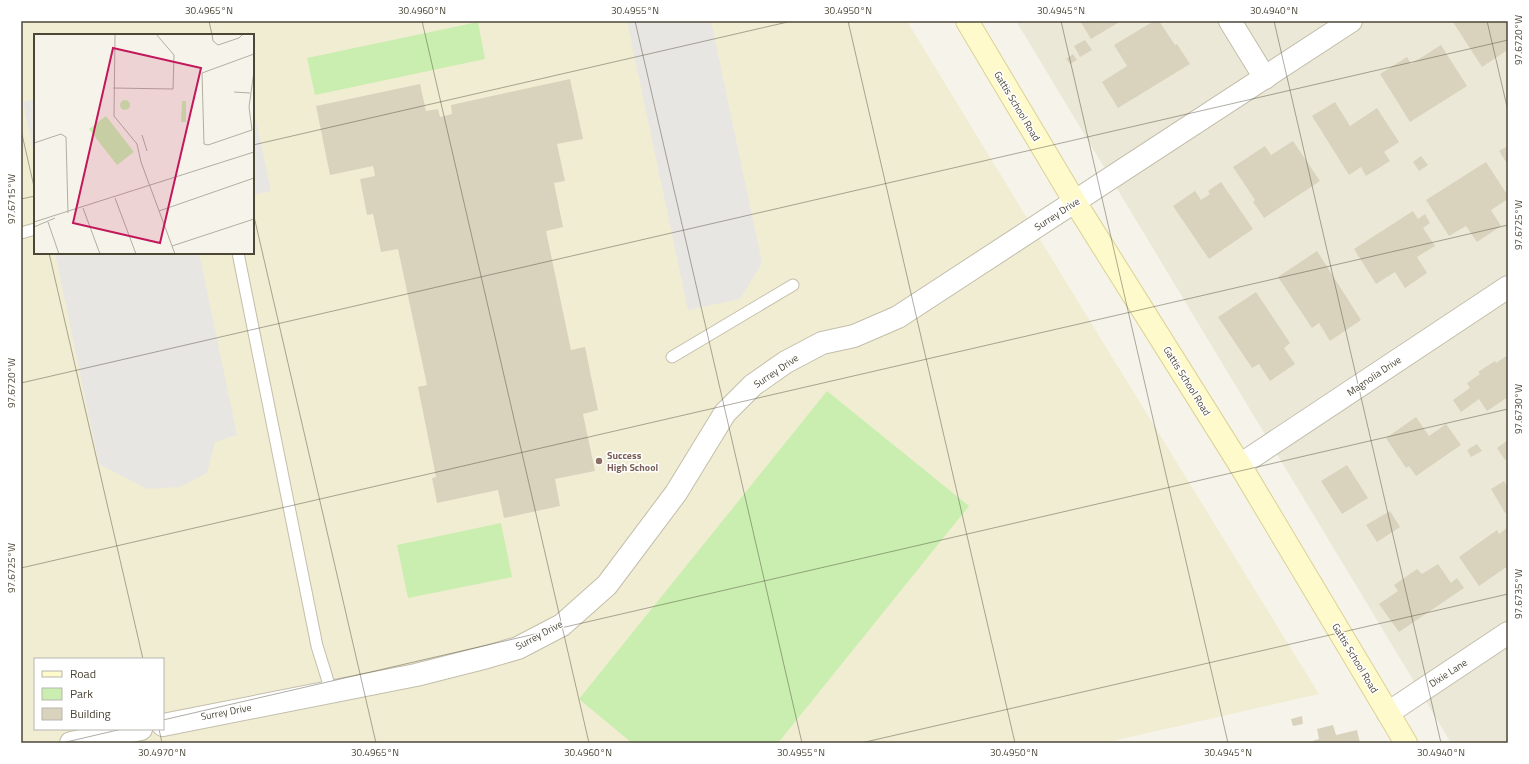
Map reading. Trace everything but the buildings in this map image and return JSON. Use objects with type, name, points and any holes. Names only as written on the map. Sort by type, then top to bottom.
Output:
[{"type":"main road","name":"Gattis School Road","points":[[966,21],[1075,202],[1240,465],[1406,743]]},
{"type":"street","points":[[1230,21],[1265,78]]},
{"type":"street","name":"Surrey Drive","points":[[164,725],[416,675],[518,648],[562,625],[607,585],[676,493],[726,413],[753,385],[786,362],[822,343],[854,336],[898,317],[1351,21]]},
{"type":"street","name":"Magnolia Drive","points":[[1240,465],[1508,287]]},
{"type":"street","name":"Dixie Lane","points":[[1388,713],[1508,633]]},
{"type":"street","points":[[71,743],[136,730]]},
{"type":"lane","points":[[21,233],[34,229]]},
{"type":"lane","points":[[238,254],[317,646],[331,691]]},
{"type":"lane","points":[[672,357],[793,285]]},
{"type":"shaded area","name":"Success High School","points":[[32,21],[907,21],[1319,694],[1104,743],[21,743],[21,24]]},
{"type":"shaded area","points":[[627,21],[711,21],[762,263],[740,299],[688,310]]},
{"type":"shaded area","points":[[1016,21],[1508,21],[1508,743],[1451,743]]},
{"type":"shaded area","points":[[34,99],[34,154],[23,102]]},
{"type":"shaded area","points":[[254,111],[271,191],[254,195]]},
{"type":"shaded area","points":[[55,254],[199,254],[237,435],[215,442],[207,473],[180,487],[147,489],[99,464]]},
{"type":"green space","points":[[478,22],[485,59],[315,95],[307,58]]},
{"type":"green space","points":[[827,391],[969,506],[778,743],[632,743],[579,699]]},
{"type":"green space","points":[[501,523],[512,577],[408,598],[397,545]]},
{"type":"place","name":"Success High School","points":[[599,461]]}]
